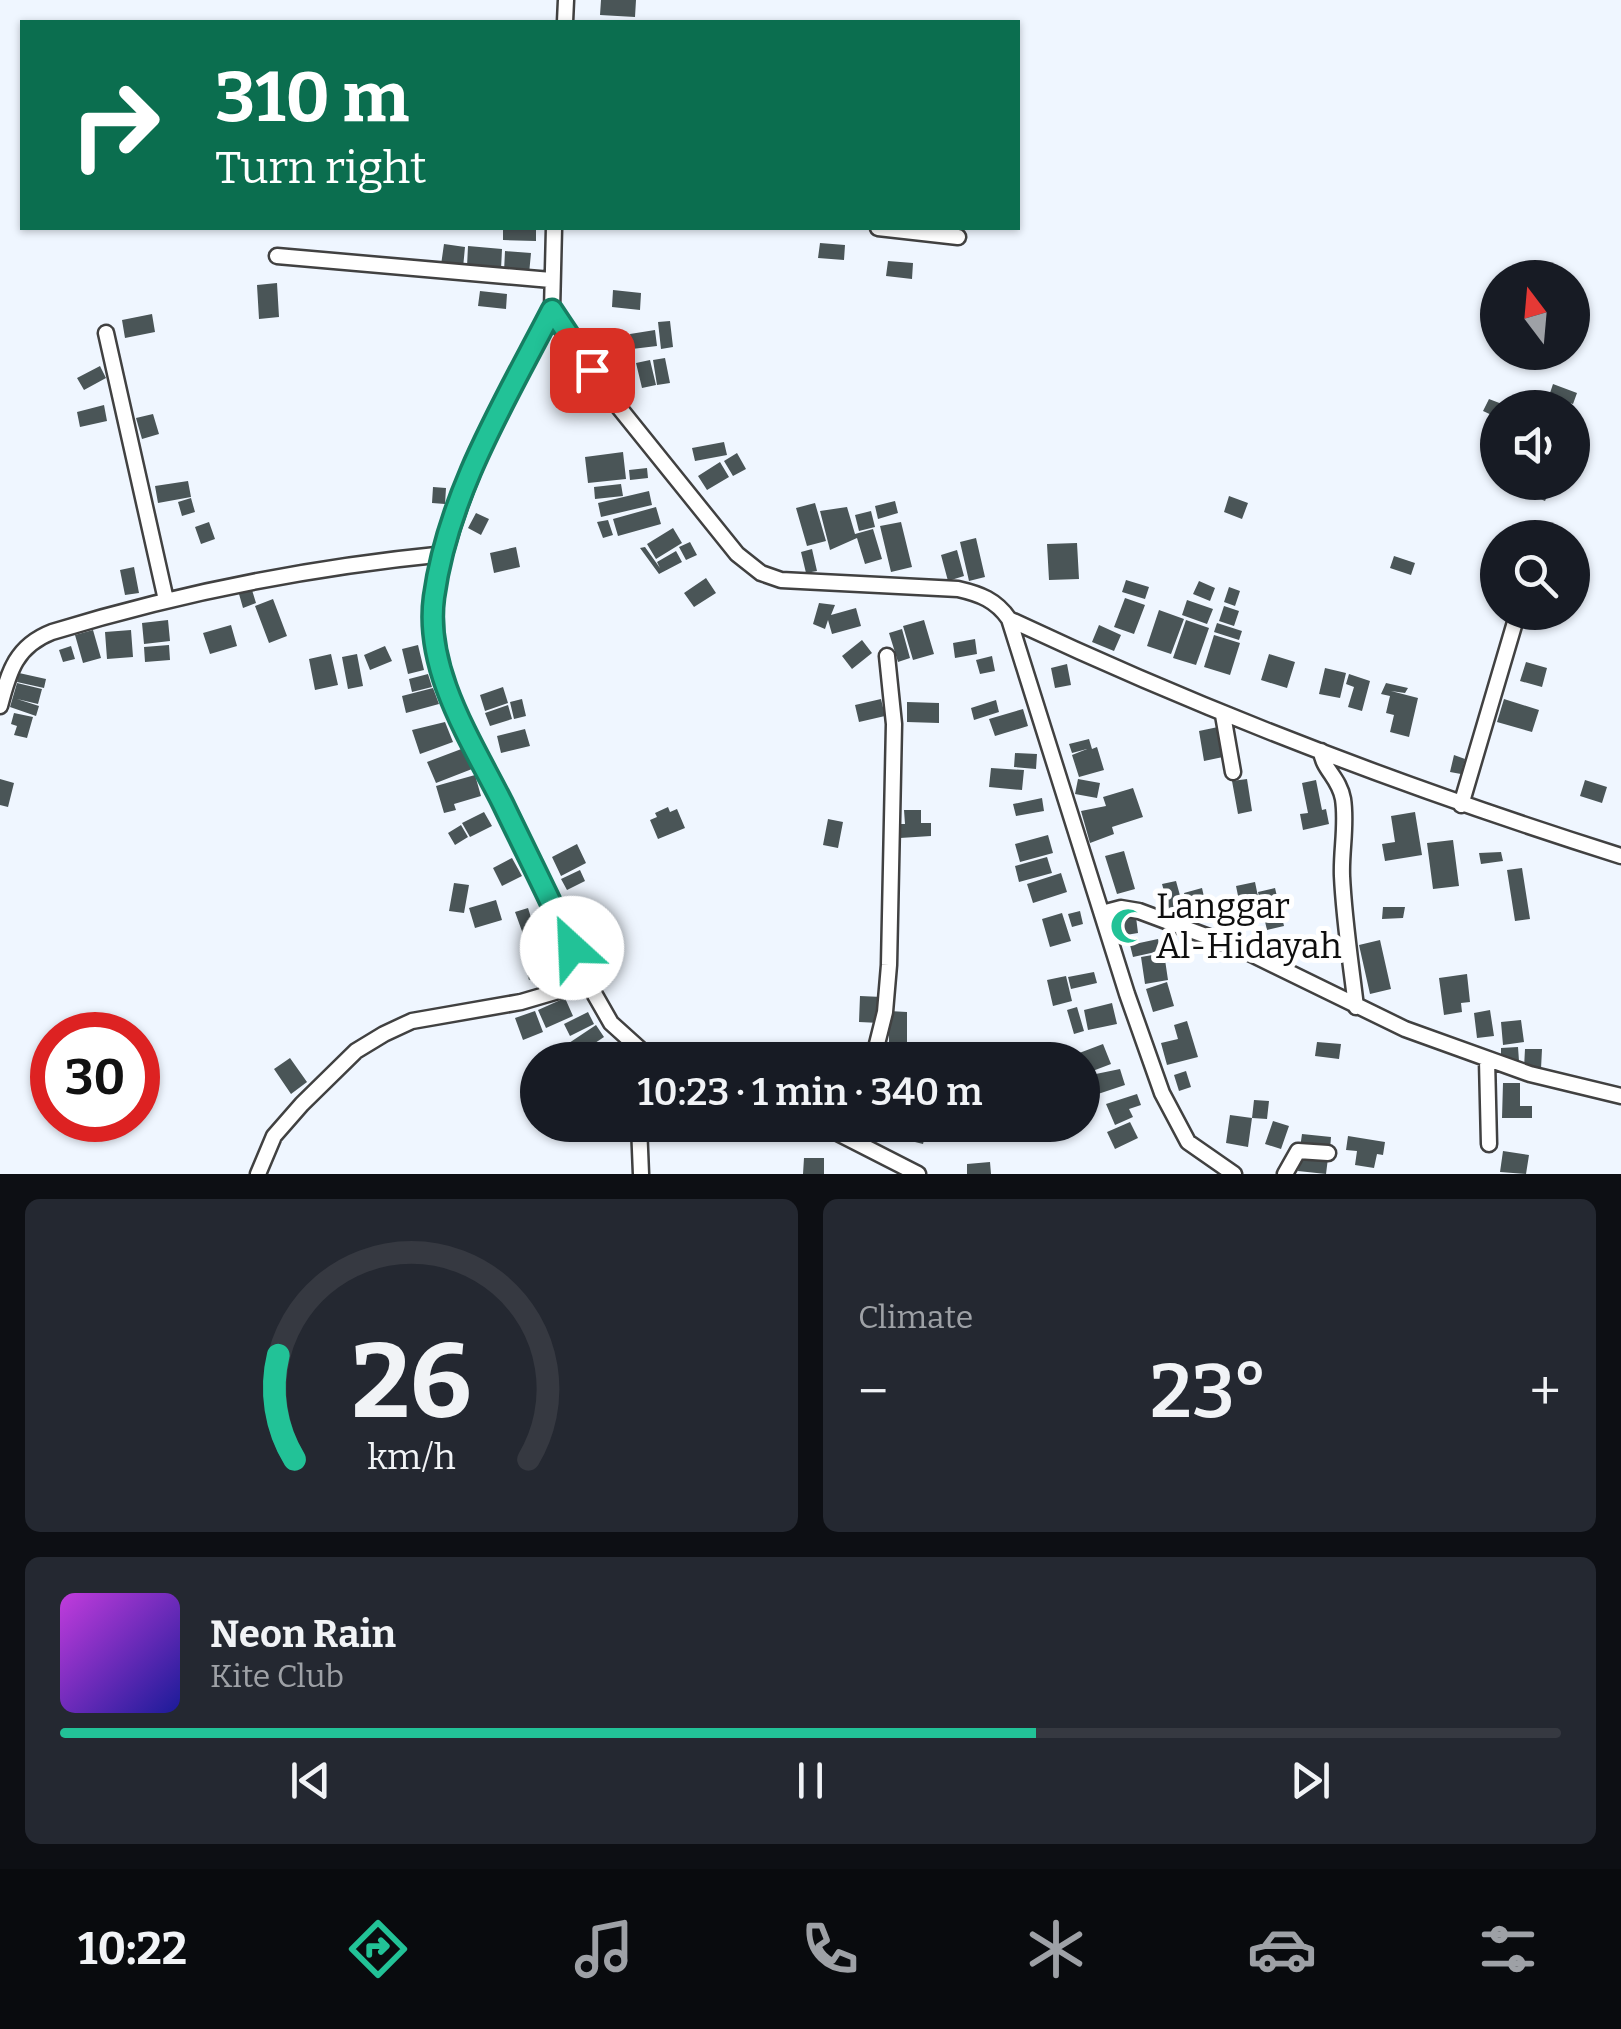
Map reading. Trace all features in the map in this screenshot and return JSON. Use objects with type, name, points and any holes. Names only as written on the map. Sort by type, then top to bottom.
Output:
[{"type":"street","points":[[554,230],[552,310],[478,454],[434,600],[436,646],[444,680],[462,723],[588,982],[627,1042]]},
{"type":"street","points":[[896,230],[958,237]]},
{"type":"street","points":[[277,256],[551,280]]},
{"type":"street","points":[[552,310],[613,400],[689,498],[736,554],[761,573],[816,584],[958,590],[996,603],[1009,619],[1127,994],[1174,1122],[1188,1142],[1234,1174]]},
{"type":"street","points":[[106,334],[166,600]]},
{"type":"street","points":[[0,706],[13,662],[36,638],[166,600],[360,562],[445,554]]},
{"type":"street","points":[[1009,619],[1223,715],[1461,805],[1621,856]]},
{"type":"street","points":[[1461,805],[1513,630]]},
{"type":"street","points":[[878,1042],[889,965],[894,724],[887,656]]},
{"type":"street","points":[[1223,715],[1233,772]]},
{"type":"street","points":[[1320,751],[1324,764],[1337,778],[1343,803],[1346,839],[1342,876],[1356,1007]]},
{"type":"street","points":[[1102,913],[1121,908],[1139,910],[1241,948],[1356,1007],[1486,1060],[1621,1096]]},
{"type":"street","points":[[258,1174],[274,1136],[302,1104],[356,1051],[384,1034],[412,1022],[521,1002],[588,982]]},
{"type":"street","points":[[1486,1060],[1488,1144]]},
{"type":"street","points":[[640,1142],[641,1174]]},
{"type":"street","points":[[856,1142],[918,1174]]},
{"type":"street","points":[[1284,1174],[1298,1151],[1328,1153]]},
{"type":"building","points":[[601,0],[636,0],[635,17],[600,15]]},
{"type":"building","points":[[503,230],[536,230],[536,241],[503,240]]},
{"type":"building","points":[[820,243],[845,245],[844,260],[818,258]]},
{"type":"building","points":[[444,244],[465,247],[463,268],[441,265]]},
{"type":"building","points":[[468,246],[502,249],[501,270],[467,267]]},
{"type":"building","points":[[505,251],[531,253],[529,274],[504,272]]},
{"type":"building","points":[[888,261],[913,263],[912,279],[886,276]]},
{"type":"building","points":[[277,283],[279,317],[259,319],[257,285]]},
{"type":"building","points":[[613,290],[641,293],[640,310],[612,307]]},
{"type":"building","points":[[480,291],[507,294],[506,309],[478,306]]},
{"type":"building","points":[[152,314],[155,332],[125,338],[122,320]]},
{"type":"building","points":[[670,321],[673,347],[661,349],[658,322]]},
{"type":"building","points":[[655,330],[657,346],[632,349],[630,334]]},
{"type":"building","points":[[665,358],[670,383],[657,385],[653,360]]},
{"type":"building","points":[[650,360],[656,385],[642,388],[636,363]]},
{"type":"building","points":[[100,366],[106,378],[84,390],[77,378]]},
{"type":"building","points":[[104,405],[107,421],[80,427],[77,412]]},
{"type":"building","points":[[153,414],[159,434],[142,439],[136,418]]},
{"type":"building","points":[[724,442],[727,455],[695,461],[692,448]]},
{"type":"building","points":[[623,452],[626,479],[588,483],[585,457]]},
{"type":"building","points":[[737,453],[746,469],[733,476],[724,461]]},
{"type":"building","points":[[720,462],[729,477],[707,490],[698,476]]},
{"type":"building","points":[[647,468],[648,478],[630,480],[629,470]]},
{"type":"building","points":[[188,481],[191,497],[158,503],[155,486]]},
{"type":"building","points":[[621,484],[623,496],[595,499],[594,487]]},
{"type":"building","points":[[433,487],[446,488],[445,504],[432,503]]},
{"type":"building","points":[[649,491],[652,505],[601,517],[598,503]]},
{"type":"building","points":[[1229,496],[1248,503],[1242,519],[1224,512]]},
{"type":"building","points":[[191,498],[195,512],[182,516],[178,502]]},
{"type":"building","points":[[895,501],[898,513],[878,519],[875,506]]},
{"type":"building","points":[[815,503],[826,541],[807,546],[796,508]]},
{"type":"building","points":[[656,507],[661,524],[618,536],[613,519]]},
{"type":"building","points":[[847,507],[855,534],[873,529],[882,559],[865,564],[857,538],[830,550],[820,511]]},
{"type":"building","points":[[871,511],[875,527],[859,531],[855,515]]},
{"type":"building","points":[[476,513],[489,519],[481,535],[468,528]]},
{"type":"building","points":[[608,520],[613,535],[603,538],[597,522]]},
{"type":"building","points":[[209,522],[215,539],[201,544],[195,527]]},
{"type":"building","points":[[901,522],[912,567],[891,572],[880,526]]},
{"type":"building","points":[[673,528],[682,543],[656,559],[647,544]]},
{"type":"building","points":[[976,538],[985,577],[969,581],[960,542]]},
{"type":"building","points":[[690,542],[697,555],[686,560],[679,547]]},
{"type":"building","points":[[1077,543],[1079,579],[1049,580],[1047,544]]},
{"type":"building","points":[[516,547],[520,567],[494,573],[490,553]]},
{"type":"building","points":[[645,547],[660,568],[657,562],[676,551],[682,562],[659,574],[640,548]]},
{"type":"building","points":[[812,549],[817,571],[806,573],[801,552]]},
{"type":"building","points":[[957,550],[964,576],[948,581],[941,555]]},
{"type":"building","points":[[1394,556],[1415,563],[1411,575],[1390,568]]},
{"type":"building","points":[[134,567],[139,593],[125,595],[120,570]]},
{"type":"building","points":[[706,578],[716,593],[694,607],[684,593]]},
{"type":"building","points":[[1126,580],[1149,587],[1145,599],[1122,592]]},
{"type":"building","points":[[1199,581],[1215,588],[1210,601],[1193,594]]},
{"type":"building","points":[[1229,587],[1240,591],[1235,606],[1224,602]]},
{"type":"building","points":[[252,590],[256,603],[243,608],[239,594]]},
{"type":"building","points":[[1125,598],[1145,605],[1134,634],[1114,627]]},
{"type":"building","points":[[273,599],[287,636],[269,643],[255,606]]},
{"type":"building","points":[[1187,600],[1213,609],[1207,624],[1182,615]]},
{"type":"building","points":[[819,603],[835,605],[831,615],[856,608],[861,626],[832,634],[828,620],[825,629],[813,624]]},
{"type":"building","points":[[1224,606],[1239,611],[1234,626],[1219,621]]},
{"type":"building","points":[[1159,610],[1184,619],[1171,654],[1147,646]]},
{"type":"building","points":[[168,620],[170,641],[144,644],[142,623]]},
{"type":"building","points":[[924,620],[934,654],[913,660],[903,626]]},
{"type":"building","points":[[1186,620],[1209,628],[1196,665],[1173,658]]},
{"type":"building","points":[[1217,623],[1242,631],[1239,640],[1214,632]]},
{"type":"building","points":[[231,625],[237,646],[210,654],[203,633]]},
{"type":"building","points":[[1099,625],[1121,635],[1114,651],[1092,642]]},
{"type":"building","points":[[902,629],[910,658],[898,662],[889,633]]},
{"type":"building","points":[[93,630],[101,658],[83,663],[75,635]]},
{"type":"building","points":[[131,630],[133,657],[107,659],[105,632]]},
{"type":"building","points":[[1214,635],[1240,643],[1230,675],[1204,667]]},
{"type":"building","points":[[975,639],[977,654],[955,658],[953,643]]},
{"type":"building","points":[[862,640],[872,653],[852,669],[842,656]]},
{"type":"building","points":[[169,645],[170,660],[145,662],[144,647]]},
{"type":"building","points":[[418,645],[424,670],[408,674],[402,649]]},
{"type":"building","points":[[71,646],[75,659],[63,662],[59,650]]},
{"type":"building","points":[[385,646],[392,661],[370,670],[364,655]]},
{"type":"building","points":[[331,654],[338,685],[315,690],[309,659]]},
{"type":"building","points":[[357,654],[363,686],[348,689],[342,657]]},
{"type":"building","points":[[1269,654],[1295,662],[1287,688],[1261,680]]},
{"type":"building","points":[[992,656],[995,671],[980,674],[976,660]]},
{"type":"building","points":[[1526,662],[1547,668],[1542,687],[1520,681]]},
{"type":"building","points":[[1067,664],[1071,685],[1055,688],[1051,668]]},
{"type":"building","points":[[1325,668],[1346,673],[1340,698],[1319,694]]},
{"type":"building","points":[[19,673],[46,679],[44,688],[17,682]]},
{"type":"building","points":[[428,674],[432,687],[412,692],[409,679]]},
{"type":"building","points":[[1349,674],[1370,681],[1362,711],[1348,707],[1354,687],[1346,684]]},
{"type":"building","points":[[17,683],[42,689],[38,704],[17,699],[39,706],[36,716],[10,707]]},
{"type":"building","points":[[1386,683],[1408,688],[1405,693],[1391,691],[1418,698],[1409,737],[1390,732],[1394,715],[1386,713],[1390,696],[1381,694]]},
{"type":"building","points":[[503,687],[508,703],[485,711],[480,695]]},
{"type":"building","points":[[433,688],[439,704],[406,713],[402,696]]},
{"type":"building","points":[[522,699],[526,716],[514,719],[510,702]]},
{"type":"building","points":[[881,699],[885,716],[859,722],[855,705]]},
{"type":"building","points":[[1504,699],[1539,710],[1532,732],[1497,722]]},
{"type":"building","points":[[996,700],[999,712],[974,720],[971,708]]},
{"type":"building","points":[[907,702],[939,703],[939,723],[907,722]]},
{"type":"building","points":[[508,705],[512,719],[490,726],[485,713]]},
{"type":"building","points":[[1023,709],[1028,726],[995,736],[989,719]]},
{"type":"building","points":[[14,713],[33,717],[27,738],[14,735]]},
{"type":"building","points":[[445,722],[453,742],[420,754],[412,730]]},
{"type":"building","points":[[1218,727],[1223,757],[1204,761],[1199,731]]},
{"type":"building","points":[[525,729],[530,746],[501,753],[497,736]]},
{"type":"building","points":[[1089,739],[1092,749],[1097,747],[1104,770],[1079,777],[1072,755],[1087,749],[1072,753],[1069,744]]},
{"type":"building","points":[[464,748],[472,769],[436,783],[427,762]]},
{"type":"building","points":[[1015,753],[1037,754],[1036,769],[1014,767]]},
{"type":"building","points":[[1454,755],[1465,759],[1461,774],[1450,772]]},
{"type":"building","points":[[991,768],[1024,770],[1022,790],[989,787]]},
{"type":"building","points":[[475,775],[481,796],[454,804],[456,810],[444,813],[436,786]]},
{"type":"building","points":[[0,779],[14,783],[8,807],[0,805]]},
{"type":"building","points":[[1078,779],[1100,783],[1097,798],[1075,794]]},
{"type":"building","points":[[1247,779],[1252,811],[1238,814],[1232,781]]},
{"type":"building","points":[[1316,780],[1329,824],[1303,830],[1300,814],[1308,813],[1302,783]]},
{"type":"building","points":[[1585,780],[1607,787],[1602,803],[1580,796]]},
{"type":"building","points":[[1133,788],[1143,817],[1112,827],[1114,834],[1090,843],[1081,811],[1106,806],[1103,797]]},
{"type":"building","points":[[1042,798],[1044,811],[1016,816],[1013,804]]},
{"type":"building","points":[[668,807],[670,812],[677,809],[685,828],[658,839],[650,820]]},
{"type":"building","points":[[904,810],[921,810],[921,823],[931,823],[931,836],[900,838]]},
{"type":"building","points":[[484,812],[492,826],[470,837],[462,823]]},
{"type":"building","points":[[1415,812],[1422,855],[1385,861],[1382,844],[1395,842],[1391,816]]},
{"type":"building","points":[[828,819],[843,822],[838,848],[823,845]]},
{"type":"building","points":[[461,825],[468,837],[455,845],[448,833]]},
{"type":"building","points":[[1048,835],[1053,853],[1020,862],[1015,844]]},
{"type":"building","points":[[1453,840],[1459,886],[1433,889],[1427,843]]},
{"type":"building","points":[[577,844],[586,863],[561,876],[552,857]]},
{"type":"building","points":[[1124,851],[1135,889],[1117,894],[1105,856]]},
{"type":"building","points":[[1501,852],[1503,861],[1481,864],[1479,853]]},
{"type":"building","points":[[1047,857],[1052,873],[1019,882],[1015,866]]},
{"type":"building","points":[[512,858],[522,876],[502,886],[493,868]]},
{"type":"building","points":[[1522,868],[1530,919],[1515,921],[1507,870]]},
{"type":"building","points":[[580,870],[585,881],[567,890],[561,879]]},
{"type":"building","points":[[1061,873],[1067,892],[1033,903],[1027,884]]},
{"type":"building","points":[[1176,881],[1184,910],[1170,913],[1162,884]]},
{"type":"building","points":[[1255,882],[1263,921],[1244,925],[1236,886]]},
{"type":"building","points":[[454,883],[469,885],[464,913],[449,911]]},
{"type":"building","points":[[1202,888],[1207,910],[1189,915],[1184,893]]},
{"type":"building","points":[[1275,888],[1284,926],[1267,930],[1258,892]]},
{"type":"building","points":[[496,900],[502,920],[475,928],[469,908]]},
{"type":"building","points":[[1383,907],[1405,907],[1403,918],[1382,919]]},
{"type":"building","points":[[528,908],[535,930],[523,934],[515,912]]},
{"type":"building","points":[[546,909],[551,921],[538,926],[533,914]]},
{"type":"building","points":[[1080,911],[1083,924],[1072,927],[1068,914]]},
{"type":"building","points":[[1062,913],[1071,941],[1050,947],[1042,919]]},
{"type":"building","name":"Langgar Al-Hidayah","points":[[1136,917],[1138,933],[1120,936],[1117,919]]},
{"type":"building","points":[[554,930],[559,943],[536,951],[532,939]]},
{"type":"building","points":[[1158,939],[1160,951],[1133,957],[1130,945]]},
{"type":"building","points":[[1380,940],[1391,989],[1370,994],[1359,945]]},
{"type":"building","points":[[1164,953],[1168,980],[1145,984],[1141,957]]},
{"type":"building","points":[[555,954],[560,969],[529,980],[524,965]]},
{"type":"building","points":[[565,969],[570,983],[554,988],[549,975]]},
{"type":"building","points":[[1094,972],[1097,983],[1071,989],[1068,977]]},
{"type":"building","points":[[1467,974],[1470,1002],[1461,1003],[1462,1012],[1444,1015],[1439,978]]},
{"type":"building","points":[[1066,976],[1072,1001],[1053,1006],[1047,980]]},
{"type":"building","points":[[1167,982],[1174,1006],[1153,1012],[1146,989]]},
{"type":"building","points":[[860,996],[882,997],[880,1023],[859,1022]]},
{"type":"building","points":[[565,998],[573,1016],[546,1028],[538,1010]]},
{"type":"building","points":[[1112,1003],[1117,1024],[1088,1030],[1084,1010]]},
{"type":"building","points":[[1077,1007],[1084,1031],[1074,1034],[1067,1010]]},
{"type":"building","points":[[1490,1010],[1494,1036],[1477,1038],[1474,1013]]},
{"type":"building","points":[[535,1011],[543,1032],[523,1040],[515,1018]]},
{"type":"building","points":[[889,1011],[907,1012],[907,1042],[889,1042]]},
{"type":"building","points":[[588,1012],[594,1024],[570,1036],[564,1024]]},
{"type":"building","points":[[1521,1020],[1524,1042],[1503,1045],[1501,1022]]},
{"type":"building","points":[[1187,1021],[1198,1057],[1167,1065],[1161,1043],[1178,1039],[1174,1025]]},
{"type":"building","points":[[596,1025],[604,1037],[596,1042],[570,1042]]},
{"type":"building","points":[[1317,1042],[1341,1044],[1339,1059],[1315,1056]]},
{"type":"building","points":[[1103,1044],[1111,1064],[1100,1068]]},
{"type":"building","points":[[1518,1047],[1519,1061],[1501,1062],[1501,1048]]},
{"type":"building","points":[[1525,1049],[1542,1049],[1541,1069],[1524,1068]]},
{"type":"building","points":[[290,1058],[307,1082],[291,1094],[274,1069]]},
{"type":"building","points":[[1120,1069],[1125,1085],[1100,1093],[1100,1073]]},
{"type":"building","points":[[1186,1071],[1191,1087],[1179,1091],[1174,1075]]},
{"type":"building","points":[[1503,1083],[1520,1083],[1520,1106],[1532,1106],[1532,1118],[1502,1118]]},
{"type":"building","points":[[1137,1094],[1141,1105],[1129,1109],[1133,1117],[1115,1125],[1106,1104]]},
{"type":"building","points":[[1254,1100],[1269,1101],[1267,1119],[1252,1118]]},
{"type":"building","points":[[1230,1115],[1252,1118],[1248,1147],[1226,1143]]},
{"type":"building","points":[[1273,1121],[1289,1126],[1281,1149],[1265,1144]]},
{"type":"building","points":[[1130,1122],[1138,1138],[1115,1149],[1107,1132]]},
{"type":"building","points":[[1302,1134],[1331,1137],[1330,1150],[1300,1148]]},
{"type":"building","points":[[1348,1136],[1385,1142],[1383,1155],[1377,1154],[1374,1168],[1355,1165],[1357,1151],[1346,1150]]},
{"type":"building","points":[[1503,1151],[1529,1155],[1526,1174],[1500,1172]]},
{"type":"building","points":[[1300,1154],[1328,1158],[1326,1174],[1298,1171]]},
{"type":"building","points":[[804,1158],[824,1158],[824,1174],[803,1174]]},
{"type":"building","points":[[990,1162],[991,1174],[967,1174],[967,1164]]},
{"type":"place","name":"Langgar Al-Hidayah","points":[[1128,926]]},
{"type":"route","points":[[572,948],[444,680],[436,646],[434,600],[462,496],[478,454],[552,310],[592,370]]}]
